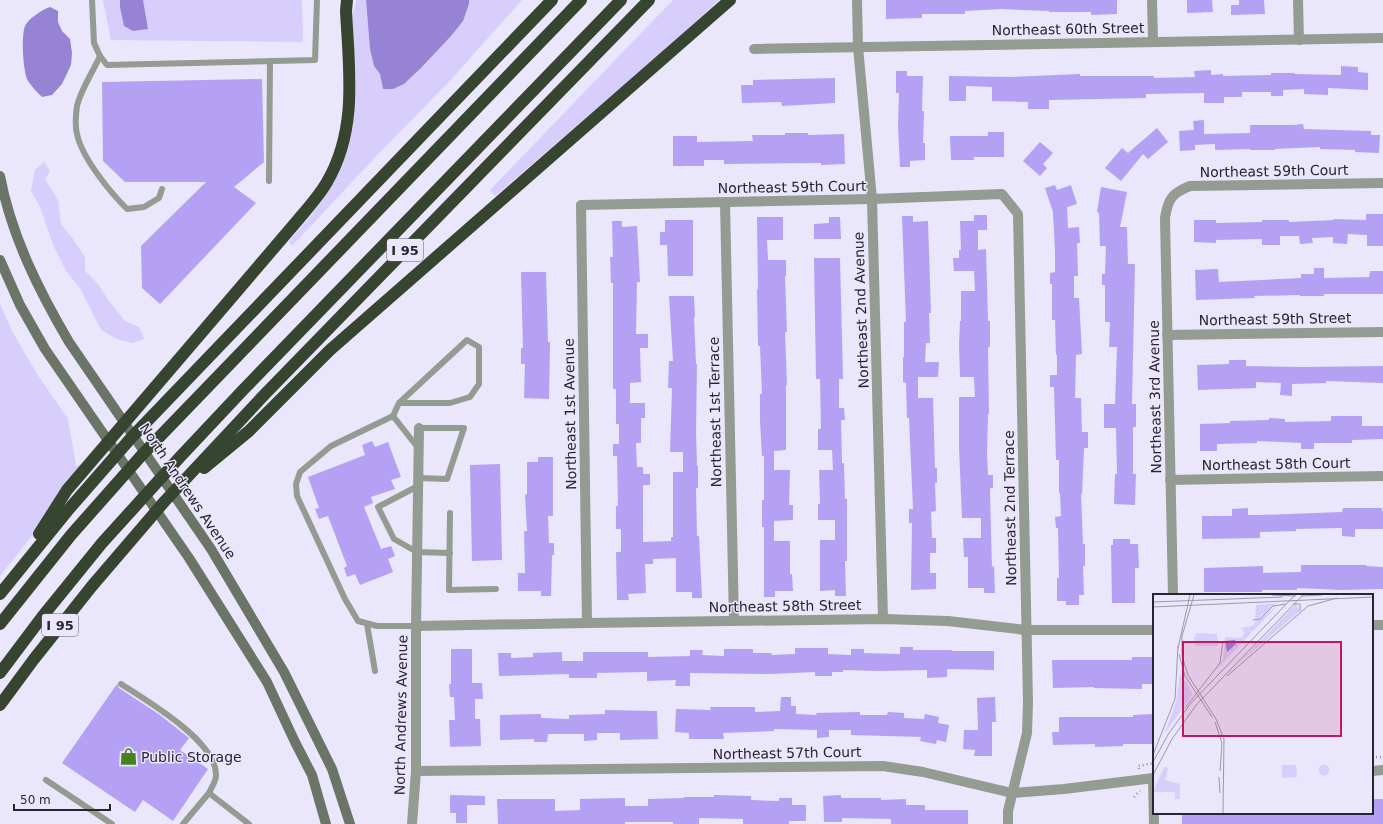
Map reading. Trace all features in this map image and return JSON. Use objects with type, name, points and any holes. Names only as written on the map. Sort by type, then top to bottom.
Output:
[{"type":"highway","points":[[11,579],[67,490],[297,222],[327,183],[341,151],[349,112],[350,87],[346,11],[347,0]]},
{"type":"highway","points":[[0,594],[69,509],[131,438],[552,0]]},
{"type":"highway","points":[[0,624],[71,535],[146,451],[581,0]]},
{"type":"highway","points":[[0,673],[42,617],[102,543],[175,462],[621,0]]},
{"type":"highway","name":"I 95","points":[[0,705],[87,592],[164,502],[272,388],[649,0]]},
{"type":"highway","points":[[164,502],[249,431],[330,350],[730,0]]},
{"type":"main road","name":"North Andrews Avenue","points":[[0,176],[3,193],[11,218],[31,270],[43,296],[70,342],[211,549],[291,686],[332,769],[350,824]]},
{"type":"main road","points":[[0,260],[32,328],[189,558],[267,682],[312,775],[326,824]]},
{"type":"street","name":"Northeast 2nd Avenue","points":[[858,0],[858,47],[872,199],[883,619]]},
{"type":"street","points":[[1152,0],[1153,41]]},
{"type":"street","points":[[1298,0],[1299,40]]},
{"type":"street","name":"Northeast 60th Street","points":[[754,49],[1383,38]]},
{"type":"street","name":"Northeast 59th Court","points":[[1171,199],[1178,190],[1190,186],[1383,183]]},
{"type":"street","name":"Northeast 59th Court","points":[[581,205],[872,199],[1002,194]]},
{"type":"street","name":"Northeast 2nd Terrace","points":[[1002,194],[1018,214],[1028,702],[1027,733],[1008,811],[1008,824]]},
{"type":"street","name":"Northeast 3rd Avenue","points":[[1171,199],[1166,207],[1165,218],[1172,594]]},
{"type":"street","name":"Northeast 1st Terrace","points":[[725,202],[734,621]]},
{"type":"street","name":"Northeast 1st Avenue","points":[[581,205],[587,622]]},
{"type":"street","name":"Northeast 59th Street","points":[[1167,335],[1383,332]]},
{"type":"street","name":"North Andrews Avenue","points":[[412,824],[416,771],[416,626],[419,428]]},
{"type":"street","name":"Northeast 58th Court","points":[[1170,480],[1383,476]]},
{"type":"street","name":"Northeast 58th Street","points":[[416,626],[587,622],[883,619],[948,621],[1026,630],[1153,630]]},
{"type":"street","name":"Northeast 57th Court","points":[[416,771],[883,766],[923,772],[1012,793],[1064,789],[1153,778]]},
{"type":"street","points":[[1373,771],[1383,770]]},
{"type":"lane","points":[[92,0],[94,43],[100,56],[107,65],[315,60],[317,0]]},
{"type":"lane","points":[[100,56],[77,106],[77,133],[83,149],[92,166],[116,198],[127,209],[144,207],[159,198],[162,189]]},
{"type":"lane","points":[[270,61],[270,181]]},
{"type":"lane","points":[[399,403],[450,403],[470,397],[480,384],[478,347],[467,340],[399,403],[393,416],[331,446],[300,472],[296,484],[297,496],[345,599],[358,621],[378,626],[416,626]]},
{"type":"lane","points":[[393,416],[419,448]]},
{"type":"lane","points":[[419,428],[464,428],[447,479],[418,482],[378,507],[394,539],[417,552],[450,553]]},
{"type":"lane","points":[[450,513],[449,590],[496,589]]},
{"type":"lane","points":[[367,624],[375,672]]},
{"type":"lane","points":[[121,684],[198,739],[214,763],[216,777],[209,793],[183,824]]},
{"type":"lane","points":[[46,780],[112,824]]},
{"type":"lane","points":[[209,793],[249,824]]},
{"type":"path","points":[[1373,758],[1383,757]]},
{"type":"shaded area","points":[[103,0],[302,0],[303,42],[111,40]]},
{"type":"shaded area","points":[[120,0],[143,0],[148,29],[133,31],[124,26]]},
{"type":"shaded area","points":[[356,0],[366,0],[370,49],[374,66],[380,74],[383,89],[404,84],[421,68],[463,21],[469,0],[522,0],[447,84],[382,150],[292,246],[289,242],[318,207],[334,181],[340,169],[349,142],[356,99],[352,16]]},
{"type":"shaded area","points":[[366,0],[469,0],[469,4],[463,21],[421,68],[404,84],[393,89],[383,89],[380,74],[374,66],[370,49]]},
{"type":"shaded area","points":[[673,0],[719,0],[666,49],[495,196],[490,190]]},
{"type":"shaded area","points":[[50,7],[58,11],[58,22],[62,31],[70,39],[72,53],[71,65],[62,84],[52,95],[42,97],[28,81],[26,76],[23,38],[25,26],[29,20]]},
{"type":"shaded area","points":[[44,162],[50,171],[45,179],[58,200],[61,224],[85,257],[85,271],[98,284],[125,321],[139,327],[144,339],[132,343],[117,339],[101,330],[80,288],[66,271],[53,245],[40,207],[31,191],[35,170]]},
{"type":"shaded area","points":[[0,304],[12,331],[37,374],[68,419],[76,466],[90,462],[0,576]]},
{"type":"building","points":[[886,0],[1117,0],[1117,14],[1091,15],[1091,12],[1049,12],[1001,9],[965,11],[965,14],[922,14],[922,18],[886,19]]},
{"type":"building","points":[[1187,0],[1212,0],[1213,12],[1187,13]]},
{"type":"building","points":[[1239,0],[1264,0],[1265,14],[1231,15],[1231,5],[1239,5]]},
{"type":"building","points":[[1341,66],[1358,67],[1358,72],[1368,73],[1368,90],[1328,88],[1328,95],[1304,94],[1304,89],[1283,90],[1283,96],[1271,96],[1271,92],[1242,92],[1242,97],[1224,97],[1224,103],[1204,103],[1204,93],[1146,94],[1146,98],[1049,100],[1049,109],[1028,109],[1028,102],[992,101],[992,87],[966,86],[966,101],[949,101],[949,76],[1011,77],[1080,74],[1080,76],[1154,76],[1154,78],[1195,77],[1194,71],[1211,70],[1211,75],[1223,74],[1223,76],[1271,75],[1271,73],[1341,75]]},
{"type":"building","points":[[896,71],[907,71],[907,76],[923,76],[922,111],[924,111],[923,143],[925,143],[925,160],[910,161],[910,167],[900,167],[898,126],[899,93],[896,93]]},
{"type":"building","points":[[835,78],[835,103],[782,106],[781,102],[742,103],[741,85],[753,85],[753,80]]},
{"type":"building","points":[[262,79],[264,162],[234,187],[256,203],[160,304],[142,288],[141,246],[206,182],[125,182],[103,161],[102,82]]},
{"type":"building","points":[[1204,120],[1204,134],[1250,133],[1250,125],[1303,124],[1304,129],[1371,131],[1371,135],[1380,135],[1379,153],[1355,152],[1355,150],[1320,149],[1320,147],[1275,150],[1215,150],[1215,144],[1195,145],[1195,150],[1180,151],[1179,131],[1194,130],[1193,121]]},
{"type":"building","points":[[1157,128],[1168,142],[1148,159],[1143,154],[1121,181],[1105,168],[1122,148],[1128,153]]},
{"type":"building","points":[[988,132],[1004,132],[1004,157],[974,157],[974,160],[951,160],[950,136],[988,136]]},
{"type":"building","points":[[785,133],[808,133],[808,135],[844,134],[845,164],[724,164],[724,160],[704,160],[704,166],[673,166],[673,136],[697,136],[697,142],[753,141],[752,135],[785,135]]},
{"type":"building","points":[[1040,142],[1053,153],[1043,164],[1047,168],[1040,176],[1023,161]]},
{"type":"building","points":[[1055,185],[1057,190],[1071,185],[1077,204],[1067,207],[1068,228],[1079,227],[1080,243],[1077,243],[1078,276],[1074,276],[1074,298],[1079,298],[1082,354],[1076,355],[1075,398],[1081,398],[1082,432],[1088,432],[1088,448],[1084,448],[1081,494],[1083,544],[1085,544],[1085,566],[1083,566],[1084,595],[1079,595],[1079,605],[1066,605],[1066,601],[1057,601],[1057,578],[1059,578],[1058,528],[1056,528],[1055,517],[1061,516],[1059,460],[1056,460],[1054,387],[1050,387],[1050,375],[1057,375],[1055,320],[1052,320],[1052,284],[1050,284],[1050,273],[1055,272],[1055,251],[1053,212],[1045,188]]},
{"type":"building","points":[[1101,187],[1127,192],[1120,227],[1127,227],[1128,264],[1135,264],[1132,404],[1136,404],[1136,427],[1133,427],[1133,474],[1136,474],[1135,505],[1114,504],[1115,474],[1117,474],[1116,428],[1104,428],[1104,404],[1115,404],[1117,347],[1109,347],[1110,322],[1105,322],[1105,285],[1102,285],[1102,274],[1105,274],[1106,246],[1100,246],[1099,213],[1097,212]]},
{"type":"building","points":[[1366,214],[1383,214],[1383,246],[1367,246],[1367,235],[1348,234],[1347,244],[1333,243],[1333,237],[1312,238],[1313,243],[1300,244],[1299,236],[1280,236],[1280,245],[1262,245],[1262,239],[1216,240],[1216,243],[1194,242],[1194,220],[1216,220],[1216,223],[1262,222],[1262,220],[1289,220],[1289,222],[1334,219],[1366,220]]},
{"type":"building","points":[[974,215],[987,215],[987,230],[978,230],[978,250],[986,249],[988,321],[990,321],[990,347],[988,347],[989,414],[987,453],[988,475],[993,475],[993,488],[990,488],[992,567],[994,566],[995,593],[984,593],[984,588],[968,588],[968,557],[964,557],[963,538],[981,538],[981,518],[962,518],[959,447],[959,397],[975,397],[974,377],[960,377],[959,345],[961,291],[975,291],[974,271],[954,271],[953,258],[959,258],[959,250],[961,250],[960,221],[974,221]]},
{"type":"building","points":[[902,216],[913,216],[913,222],[928,221],[931,313],[929,313],[930,343],[926,343],[925,362],[939,362],[938,377],[918,377],[918,398],[933,398],[935,468],[937,468],[937,483],[935,483],[936,511],[931,512],[932,538],[936,538],[936,553],[930,553],[930,573],[936,573],[936,589],[911,590],[912,523],[909,523],[909,509],[913,509],[909,418],[907,418],[906,383],[903,382],[904,322],[906,322]]},
{"type":"building","points":[[757,217],[783,217],[783,240],[767,240],[768,260],[786,260],[786,450],[774,451],[774,470],[790,470],[789,505],[793,505],[793,520],[774,521],[774,541],[790,541],[790,574],[792,574],[793,591],[775,591],[775,597],[764,597],[764,527],[762,527],[762,500],[764,500],[764,456],[762,456],[760,421],[760,394],[762,394],[760,346],[758,346]]},
{"type":"building","points":[[829,217],[840,217],[841,239],[814,239],[814,224],[829,223]]},
{"type":"building","points":[[665,220],[693,220],[693,276],[668,276],[667,245],[660,245],[660,232],[665,232]]},
{"type":"building","points":[[612,221],[622,221],[622,227],[637,226],[640,282],[637,282],[636,334],[648,334],[648,348],[640,348],[641,382],[630,383],[630,403],[645,403],[645,418],[641,418],[641,443],[636,443],[637,467],[643,467],[643,474],[650,474],[650,485],[643,485],[643,542],[671,541],[671,537],[673,537],[673,472],[683,472],[683,452],[670,452],[672,388],[668,388],[669,361],[673,361],[669,296],[694,296],[697,364],[697,536],[699,536],[702,598],[692,598],[692,592],[676,592],[676,558],[653,559],[653,564],[645,564],[646,593],[628,594],[629,600],[617,600],[616,552],[621,552],[621,529],[616,529],[616,506],[618,506],[617,456],[613,456],[613,444],[619,444],[619,424],[616,424],[616,389],[613,389],[613,283],[611,283],[610,257],[613,257]]},
{"type":"building","points":[[814,258],[840,258],[843,379],[839,379],[839,408],[844,408],[845,420],[841,420],[842,463],[844,463],[845,499],[847,499],[847,561],[845,561],[846,596],[835,596],[835,590],[820,591],[820,540],[835,540],[835,520],[818,520],[818,504],[820,504],[819,470],[833,470],[832,450],[818,450],[818,429],[821,429],[820,379],[816,379]]},
{"type":"building","points":[[1314,268],[1324,268],[1324,278],[1369,277],[1370,271],[1383,271],[1383,294],[1254,296],[1255,298],[1196,300],[1195,270],[1218,269],[1219,282],[1301,278],[1301,274],[1314,274]]},
{"type":"building","points":[[521,272],[546,272],[548,342],[550,342],[549,399],[524,398],[525,364],[521,364],[521,348],[523,348]]},
{"type":"building","points":[[1229,360],[1246,360],[1246,366],[1383,366],[1383,383],[1326,381],[1326,383],[1292,384],[1292,396],[1280,395],[1281,383],[1256,382],[1256,388],[1198,390],[1197,365],[1229,364]]},
{"type":"building","points":[[1331,416],[1362,416],[1362,426],[1383,426],[1383,439],[1352,440],[1352,443],[1314,443],[1314,449],[1301,449],[1301,443],[1257,441],[1257,443],[1217,444],[1217,451],[1200,451],[1200,424],[1230,423],[1230,421],[1269,420],[1269,418],[1285,419],[1285,422],[1331,421]]},
{"type":"building","points":[[372,441],[375,447],[388,442],[401,477],[391,480],[395,489],[371,497],[373,503],[364,507],[381,549],[391,546],[395,556],[388,559],[393,572],[360,585],[355,574],[347,577],[344,568],[347,566],[328,516],[319,519],[315,509],[319,508],[308,477],[365,455],[362,445]]},
{"type":"building","points":[[538,457],[553,457],[553,516],[548,516],[549,543],[554,543],[554,555],[552,555],[551,596],[541,596],[541,591],[518,591],[518,573],[525,573],[524,531],[527,531],[525,495],[527,494],[527,462],[538,462]]},
{"type":"building","points":[[500,464],[502,560],[472,561],[470,465]]},
{"type":"building","points":[[1248,508],[1248,515],[1260,515],[1342,512],[1343,508],[1382,508],[1383,529],[1355,529],[1355,537],[1342,536],[1342,528],[1296,529],[1296,531],[1260,532],[1260,538],[1202,539],[1202,516],[1232,516],[1232,509]]},
{"type":"building","points":[[1113,539],[1130,539],[1130,544],[1138,544],[1139,568],[1135,568],[1135,603],[1112,603],[1111,545],[1113,545]]},
{"type":"building","points":[[1301,565],[1366,565],[1383,567],[1383,589],[1341,590],[1297,588],[1297,590],[1262,590],[1262,592],[1204,592],[1204,568],[1263,566],[1263,573],[1301,572]]},
{"type":"building","points":[[900,647],[913,647],[913,650],[994,651],[994,670],[947,669],[947,677],[927,678],[927,670],[843,670],[843,672],[832,672],[832,676],[815,676],[815,672],[771,674],[690,673],[690,686],[675,686],[676,680],[647,681],[647,672],[597,673],[597,678],[569,678],[569,674],[499,676],[498,653],[511,653],[511,658],[533,657],[533,653],[562,652],[562,661],[583,661],[583,652],[648,652],[648,657],[690,656],[690,650],[703,650],[702,655],[724,656],[724,649],[753,649],[753,653],[772,653],[771,655],[795,654],[795,648],[828,648],[828,654],[851,655],[851,649],[864,649],[864,653],[900,654]]},
{"type":"building","points":[[451,649],[472,649],[472,683],[482,683],[483,699],[475,699],[475,719],[480,719],[481,746],[450,747],[449,720],[455,720],[454,697],[450,697],[449,684],[451,684]]},
{"type":"building","points":[[1132,657],[1153,657],[1153,684],[1142,684],[1142,689],[1094,687],[1053,688],[1052,660],[1132,660]]},
{"type":"building","name":"Public Storage","points":[[117,684],[119,688],[160,715],[189,738],[180,750],[208,769],[173,821],[143,800],[135,812],[62,763]]},
{"type":"building","points":[[781,697],[791,697],[791,706],[796,706],[796,714],[817,715],[816,713],[860,712],[860,715],[887,715],[888,712],[904,713],[904,718],[924,719],[925,714],[939,717],[938,723],[949,725],[946,742],[937,740],[936,744],[920,741],[921,737],[851,735],[851,730],[829,730],[829,737],[817,738],[817,730],[774,729],[774,731],[723,733],[724,739],[689,739],[689,733],[675,732],[676,709],[711,710],[710,707],[755,707],[755,712],[780,711]]},
{"type":"building","points":[[995,697],[996,722],[992,722],[992,756],[974,756],[975,750],[963,749],[964,730],[978,730],[977,698]]},
{"type":"building","points":[[605,710],[657,711],[658,739],[620,740],[620,733],[597,733],[597,740],[584,741],[584,734],[548,734],[547,742],[534,742],[534,739],[500,740],[500,715],[541,714],[541,718],[569,719],[569,715],[605,714]]},
{"type":"building","points":[[1153,714],[1153,744],[1123,744],[1123,746],[1095,747],[1095,744],[1053,745],[1052,732],[1059,732],[1059,717],[1133,717],[1133,715]]},
{"type":"building","points":[[450,795],[485,796],[485,805],[467,805],[467,823],[456,823],[456,813],[450,813]]},
{"type":"building","points":[[714,795],[751,796],[751,800],[779,801],[779,798],[792,798],[792,805],[806,805],[806,821],[789,821],[789,824],[743,824],[743,819],[699,818],[699,824],[673,824],[673,822],[625,822],[625,824],[498,824],[497,799],[555,799],[555,811],[580,810],[580,799],[625,798],[625,806],[648,806],[648,799],[714,797]]},
{"type":"building","points":[[841,795],[841,798],[881,798],[881,800],[906,799],[906,805],[925,805],[925,810],[968,810],[968,824],[891,824],[891,819],[842,818],[842,822],[824,822],[823,796]]},
{"type":"building","points":[[1373,799],[1383,799],[1383,824],[1182,824],[1182,814],[1373,814]]},
{"type":"place","name":"Public Storage","points":[[128,757]]}]
